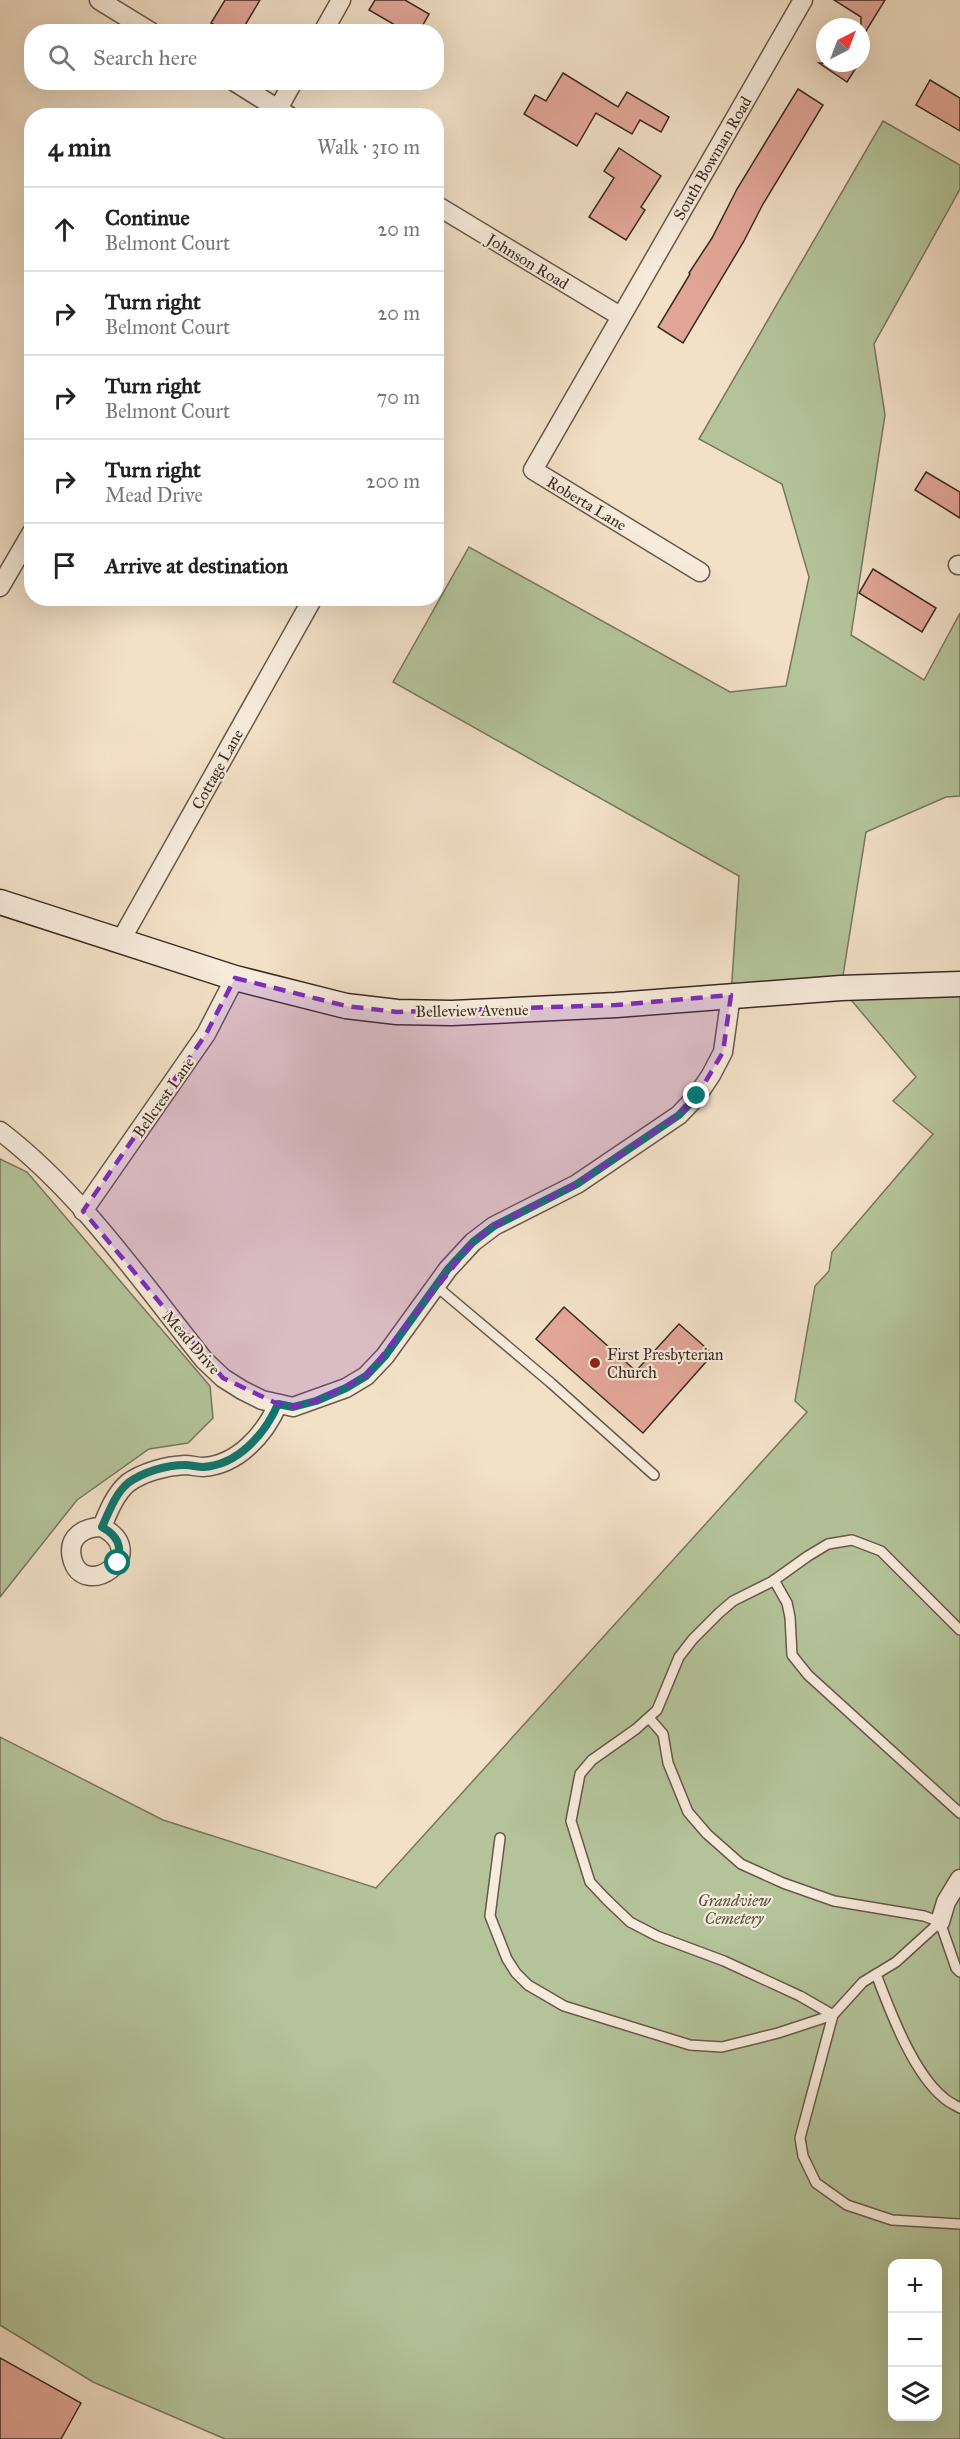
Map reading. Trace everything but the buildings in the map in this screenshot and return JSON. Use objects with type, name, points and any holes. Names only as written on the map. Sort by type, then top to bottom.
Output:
[{"type":"street","points":[[99,0],[137,24]]},
{"type":"street","points":[[328,24],[341,0]]},
{"type":"street","name":"South Bowman Road","points":[[620,316],[803,0]]},
{"type":"street","points":[[248,90],[277,108]]},
{"type":"street","points":[[284,108],[290,90]]},
{"type":"street","name":"Johnson Road","points":[[444,210],[620,316]]},
{"type":"street","name":"Roberta Lane","points":[[620,316],[533,470],[700,572]]},
{"type":"street","points":[[0,587],[24,546]]},
{"type":"street","name":"Cottage Lane","points":[[121,940],[309,606]]},
{"type":"street","name":"Belleview Avenue","points":[[0,902],[235,978],[346,1006],[397,1012],[452,1013],[604,1006],[731,995],[960,984]]},
{"type":"street","name":"Bellcrest Lane","points":[[83,1211],[206,1035],[235,978]]},
{"type":"street","name":"Mead Drive","points":[[0,1131],[53,1179],[83,1211],[204,1360],[242,1390],[262,1400],[293,1407],[316,1401],[366,1376],[385,1356],[436,1286],[473,1242],[494,1226],[577,1184],[679,1115],[697,1096],[711,1076],[723,1052],[731,995]]},
{"type":"street","points":[[102,1527],[115,1498],[127,1484],[144,1474],[161,1469],[184,1465],[203,1467],[232,1459],[259,1435],[271,1420],[278,1404]]},
{"type":"street","points":[[940,1922],[946,1902],[960,1879]]},
{"type":"lane","points":[[436,1286],[551,1383],[654,1475]]},
{"type":"lane","points":[[833,2015],[800,1996],[724,1961],[657,1936],[630,1922],[590,1882],[571,1821],[580,1774],[592,1760],[657,1710],[679,1657],[693,1639],[733,1601],[774,1580],[828,1544],[852,1540],[881,1551],[960,1630]]},
{"type":"lane","points":[[774,1580],[787,1603],[792,1655],[808,1675],[960,1813]]},
{"type":"lane","points":[[649,1718],[663,1734],[668,1763],[688,1812],[707,1834],[741,1864],[783,1883],[834,1901],[924,1916],[940,1922]]},
{"type":"lane","points":[[500,1838],[490,1916],[507,1959],[516,1973],[528,1985],[564,2006],[690,2045],[722,2047],[778,2033],[833,2015]]},
{"type":"lane","points":[[940,1922],[956,1968],[960,1972]]},
{"type":"lane","points":[[940,1922],[896,1962],[863,1982],[833,2015],[800,2138],[803,2156],[816,2183],[847,2205],[892,2220],[960,2224]]},
{"type":"lane","points":[[876,1974],[893,2020],[922,2072],[944,2098],[960,2108]]},
{"type":"highlighted area","points":[[235,978],[346,1006],[397,1012],[616,1005],[731,995],[723,1052],[697,1096],[679,1115],[577,1184],[494,1226],[473,1242],[366,1376],[316,1401],[293,1407],[278,1404],[223,1378],[83,1211],[206,1034]]},
{"type":"green space","points":[[883,121],[960,165],[960,189],[874,344],[885,415],[851,635],[924,680],[960,613],[960,796],[946,797],[866,832],[841,988],[731,995],[739,876],[393,682],[436,606],[444,606],[444,591],[469,547],[730,692],[786,686],[809,577],[782,484],[699,439]]},
{"type":"green space","name":"Grandview Cemetery","points":[[960,984],[960,2439],[225,2439],[93,2382],[0,2325],[0,1737],[163,1820],[376,1888],[807,1412],[795,1401],[815,1286],[829,1271],[832,1252],[933,1134],[893,1101],[916,1077],[841,988]]},
{"type":"green space","points":[[0,1159],[27,1172],[210,1386],[213,1418],[188,1443],[149,1449],[77,1500],[0,1597]]},
{"type":"place","name":"First Presbyterian Church","points":[[595,1363]]},
{"type":"route","points":[[118,1563],[120,1553],[118,1542],[112,1532],[102,1527],[115,1498],[127,1484],[144,1474],[161,1469],[184,1465],[203,1467],[232,1459],[246,1449],[259,1435],[271,1420],[278,1404],[293,1407],[316,1401],[366,1376],[385,1356],[448,1269],[473,1242],[494,1226],[577,1184],[649,1137],[679,1115],[697,1096]]}]
